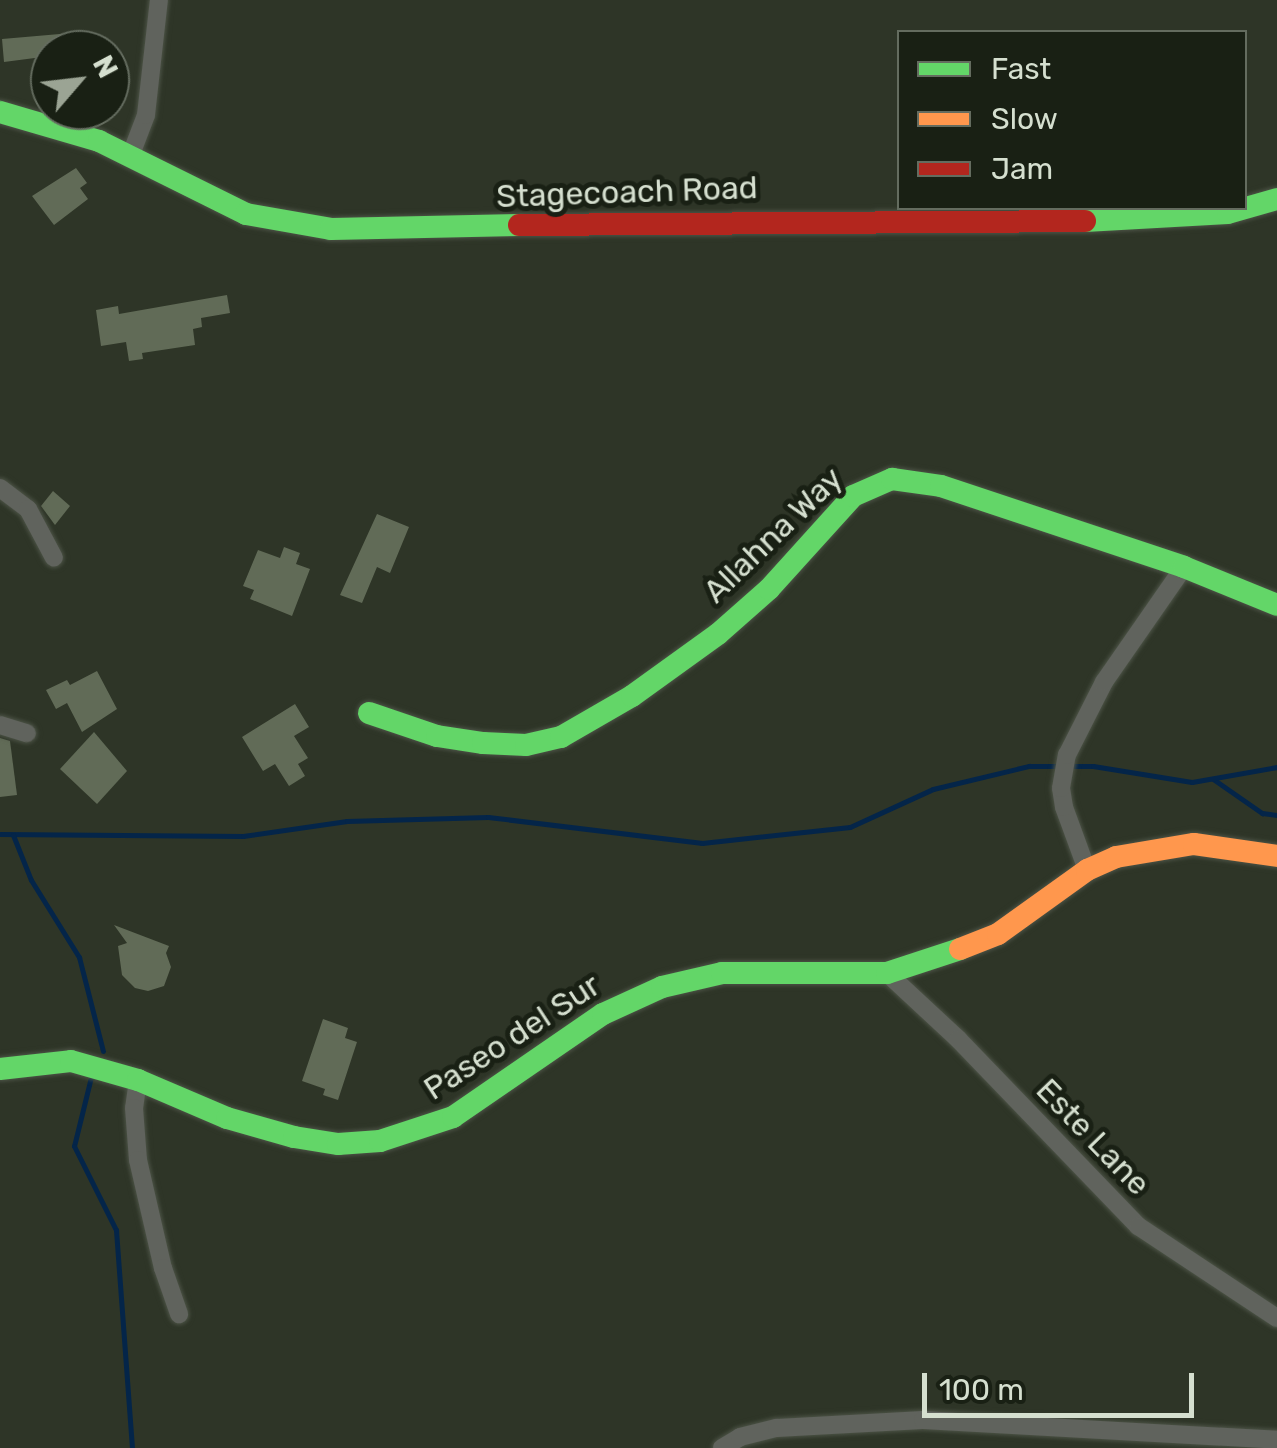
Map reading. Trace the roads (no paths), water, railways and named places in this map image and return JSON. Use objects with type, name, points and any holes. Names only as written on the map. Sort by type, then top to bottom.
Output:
[{"type":"street","points":[[130,157],[146,114],[159,0]]},
{"type":"street","name":"Stagecoach Road","points":[[0,112],[70,130],[246,214],[331,229],[779,220],[1109,221],[1241,210]]},
{"type":"street","name":"Stagecoach Road","points":[[1247,208],[1277,199]]},
{"type":"street","name":"Allahna Way","points":[[369,713],[437,736],[483,743],[526,745],[561,736],[632,696],[733,622],[846,502],[883,480],[924,481],[1184,567],[1277,605]]},
{"type":"street","points":[[0,488],[28,509],[54,558]]},
{"type":"street","points":[[1087,870],[1064,807],[1064,765],[1104,682],[1184,567]]},
{"type":"street","points":[[0,725],[27,732]]},
{"type":"street","name":"Paseo del Sur","points":[[0,1070],[72,1062],[138,1080],[226,1118],[294,1137],[338,1144],[380,1141],[418,1132],[453,1116],[602,1014],[662,987],[722,973],[887,973],[936,960],[998,934],[1087,870],[1132,852],[1194,844],[1277,856]]},
{"type":"street","name":"Este Lane","points":[[887,973],[958,1039],[1138,1226],[1277,1318]]},
{"type":"street","points":[[138,1080],[134,1120],[142,1179],[178,1314]]},
{"type":"street","points":[[722,1448],[740,1436],[777,1428],[923,1420],[1277,1440]]},
{"type":"waterway","points":[[0,834],[243,836],[347,821],[488,817],[702,843],[850,827],[933,789],[1029,766],[1093,766],[1192,782],[1277,767]]},
{"type":"waterway","points":[[1213,779],[1262,813],[1277,815]]},
{"type":"waterway","points":[[13,835],[31,880],[79,957],[103,1051]]},
{"type":"waterway","points":[[91,1077],[74,1146],[116,1230],[132,1448]]}]
